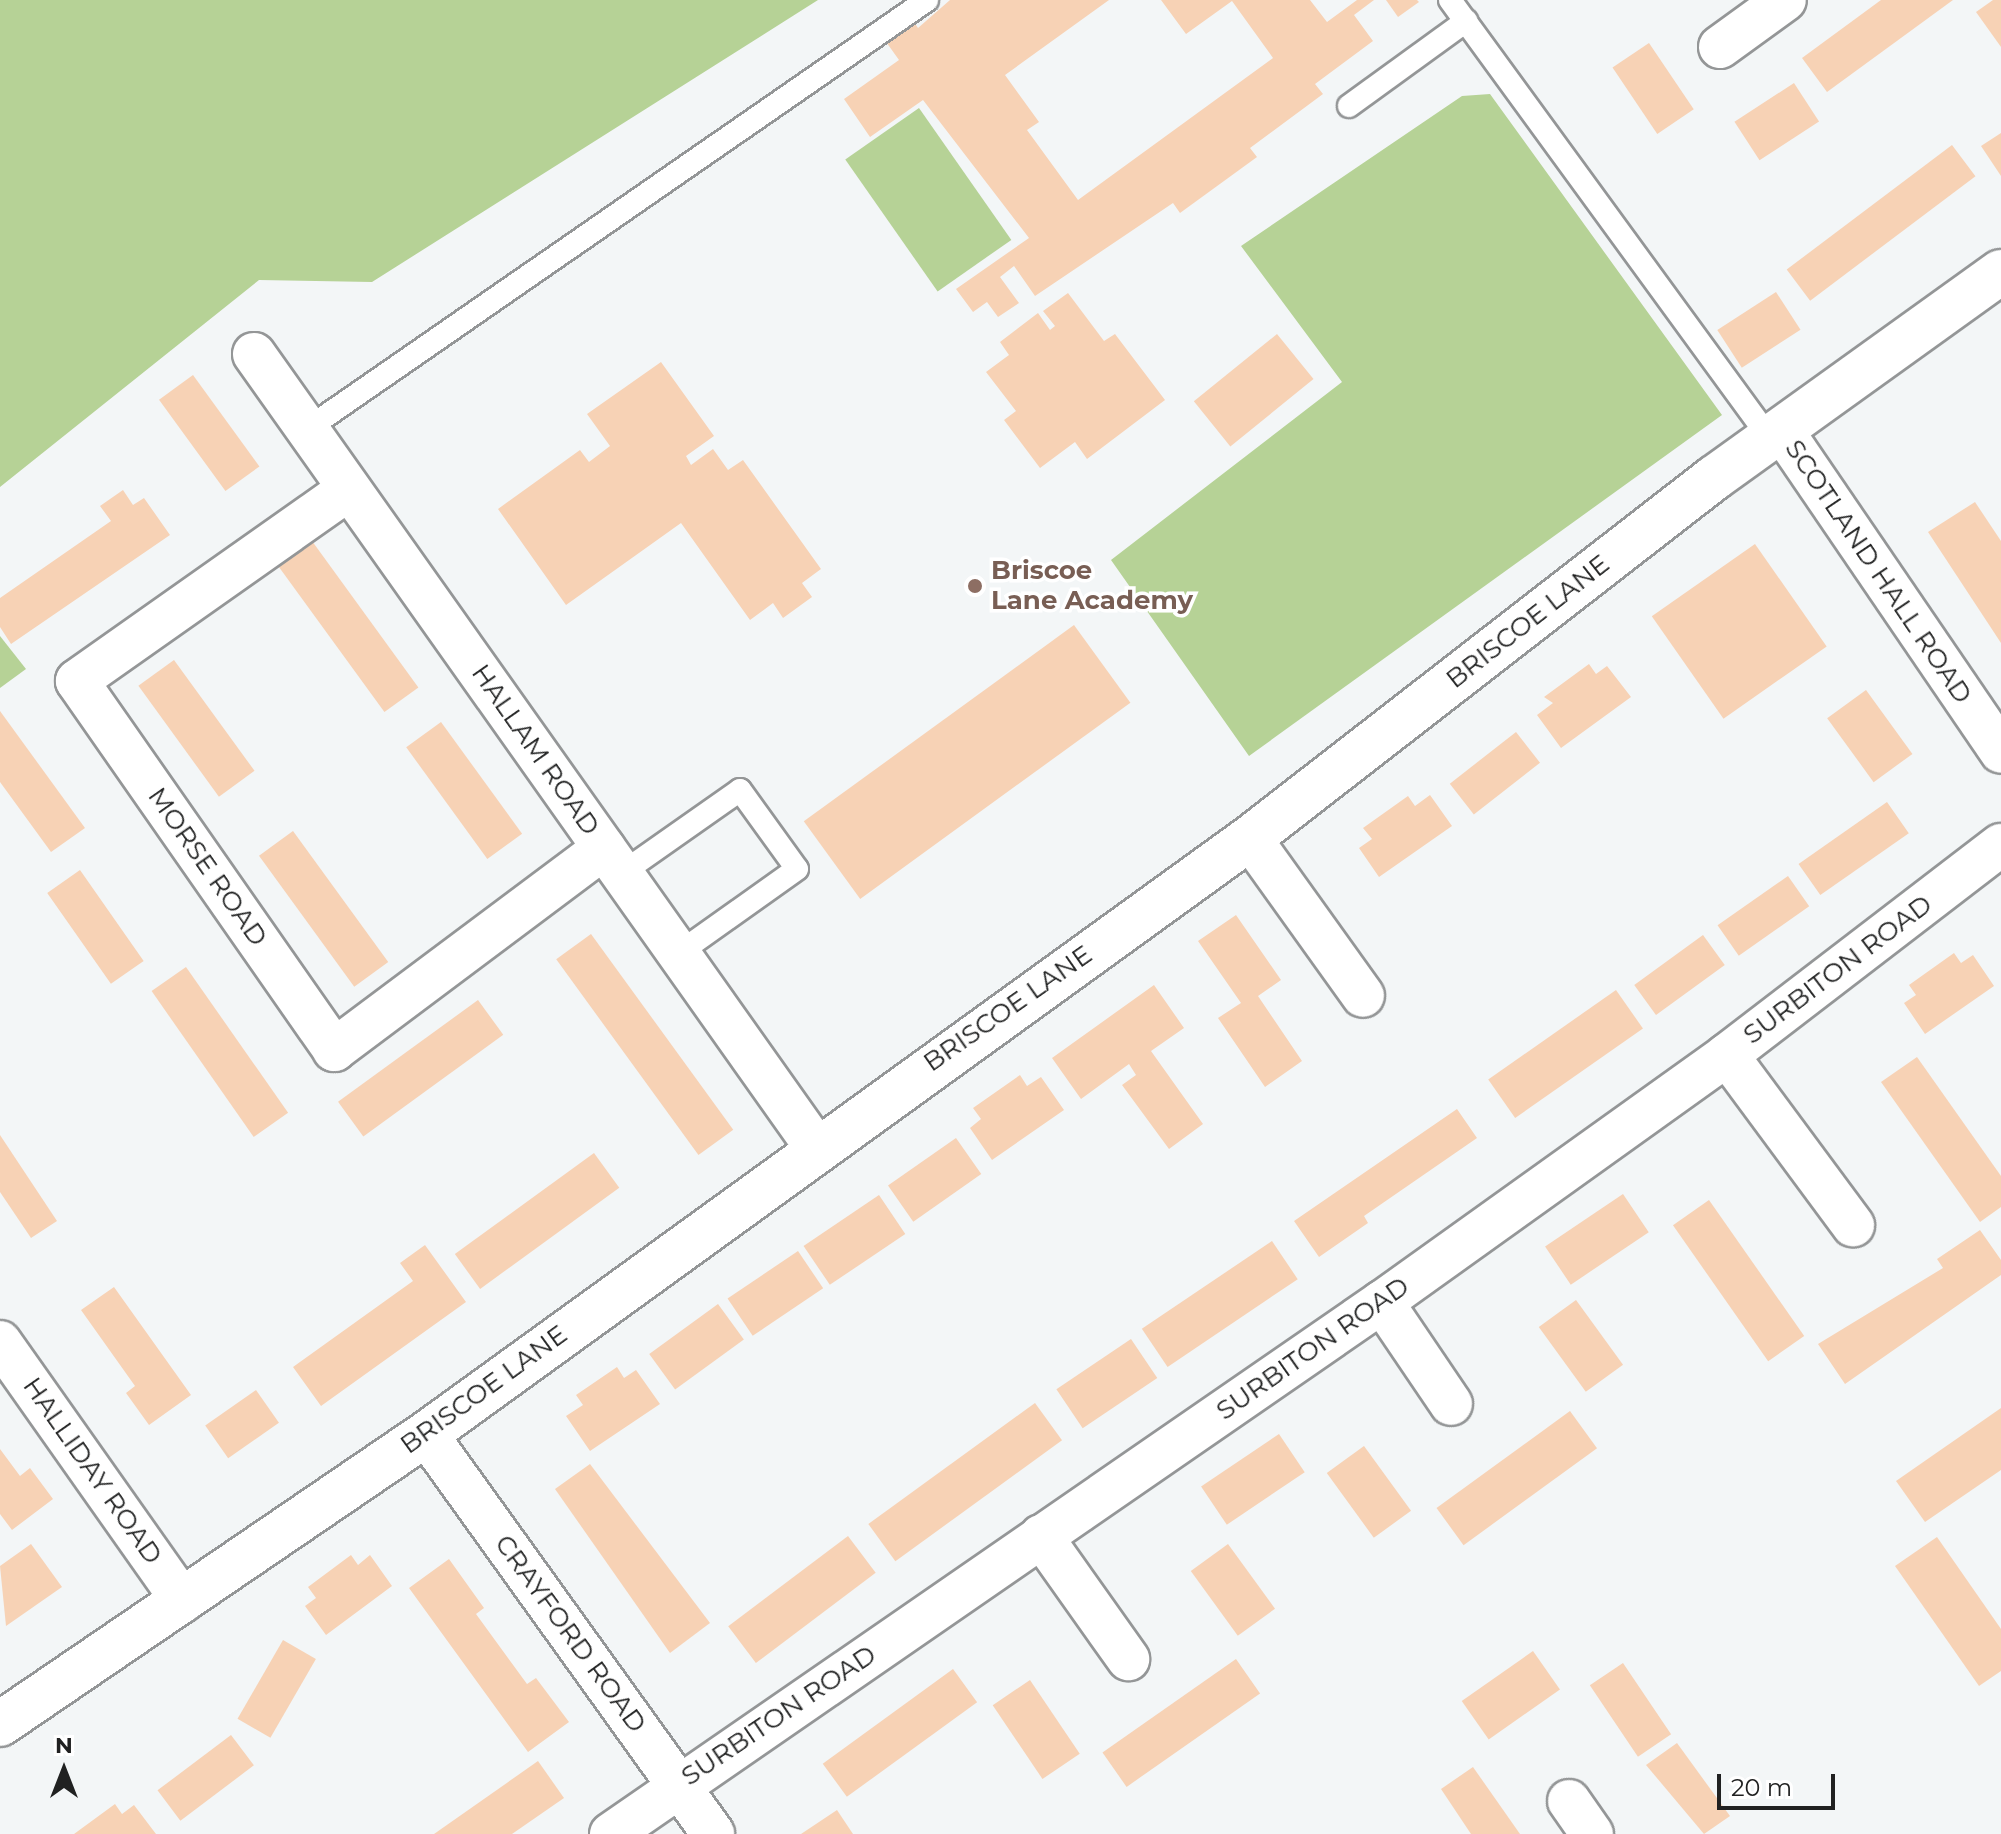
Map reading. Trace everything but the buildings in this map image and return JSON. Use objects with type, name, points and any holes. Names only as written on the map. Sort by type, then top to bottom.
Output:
[{"type":"street","points":[[1720,47],[1785,0]]},
{"type":"street","name":"BRISCOE LANE","points":[[0,1724],[426,1434],[815,1146],[1250,838],[1777,436],[2001,272]]},
{"type":"street","name":"HALLAM ROAD","points":[[254,354],[815,1146]]},
{"type":"street","name":"SCOTLAND HALL ROAD","points":[[1777,436],[2001,752]]},
{"type":"street","name":"MORSE ROAD","points":[[349,489],[77,681],[334,1050],[613,861]]},
{"type":"street","points":[[1250,838],[1363,996]]},
{"type":"street","name":"SURBITON ROAD","points":[[611,1834],[1382,1302],[1727,1055],[2001,845]]},
{"type":"street","points":[[1727,1055],[1853,1225]]},
{"type":"street","points":[[1382,1302],[1451,1404]]},
{"type":"street","name":"HALLIDAY ROAD","points":[[0,1342],[183,1601]]},
{"type":"street","name":"CRAYFORD ROAD","points":[[426,1434],[713,1834]]},
{"type":"street","points":[[1041,1536],[1128,1659]]},
{"type":"lane","points":[[307,429],[927,0]]},
{"type":"lane","points":[[1450,0],[1777,436]]},
{"type":"lane","points":[[1349,106],[1466,21]]},
{"type":"lane","points":[[613,861],[740,790],[797,869],[679,953]]},
{"type":"green space","points":[[0,0],[818,0],[372,282],[259,280],[0,487]]},
{"type":"green space","points":[[1490,94],[1722,415],[1249,756],[1111,560],[1342,382],[1241,246],[1462,96]]},
{"type":"green space","points":[[919,108],[1011,240],[938,292],[845,160]]},
{"type":"green space","points":[[0,636],[26,669],[0,688]]},
{"type":"place","name":"Briscoe Lane Academy","points":[[975,586]]}]
